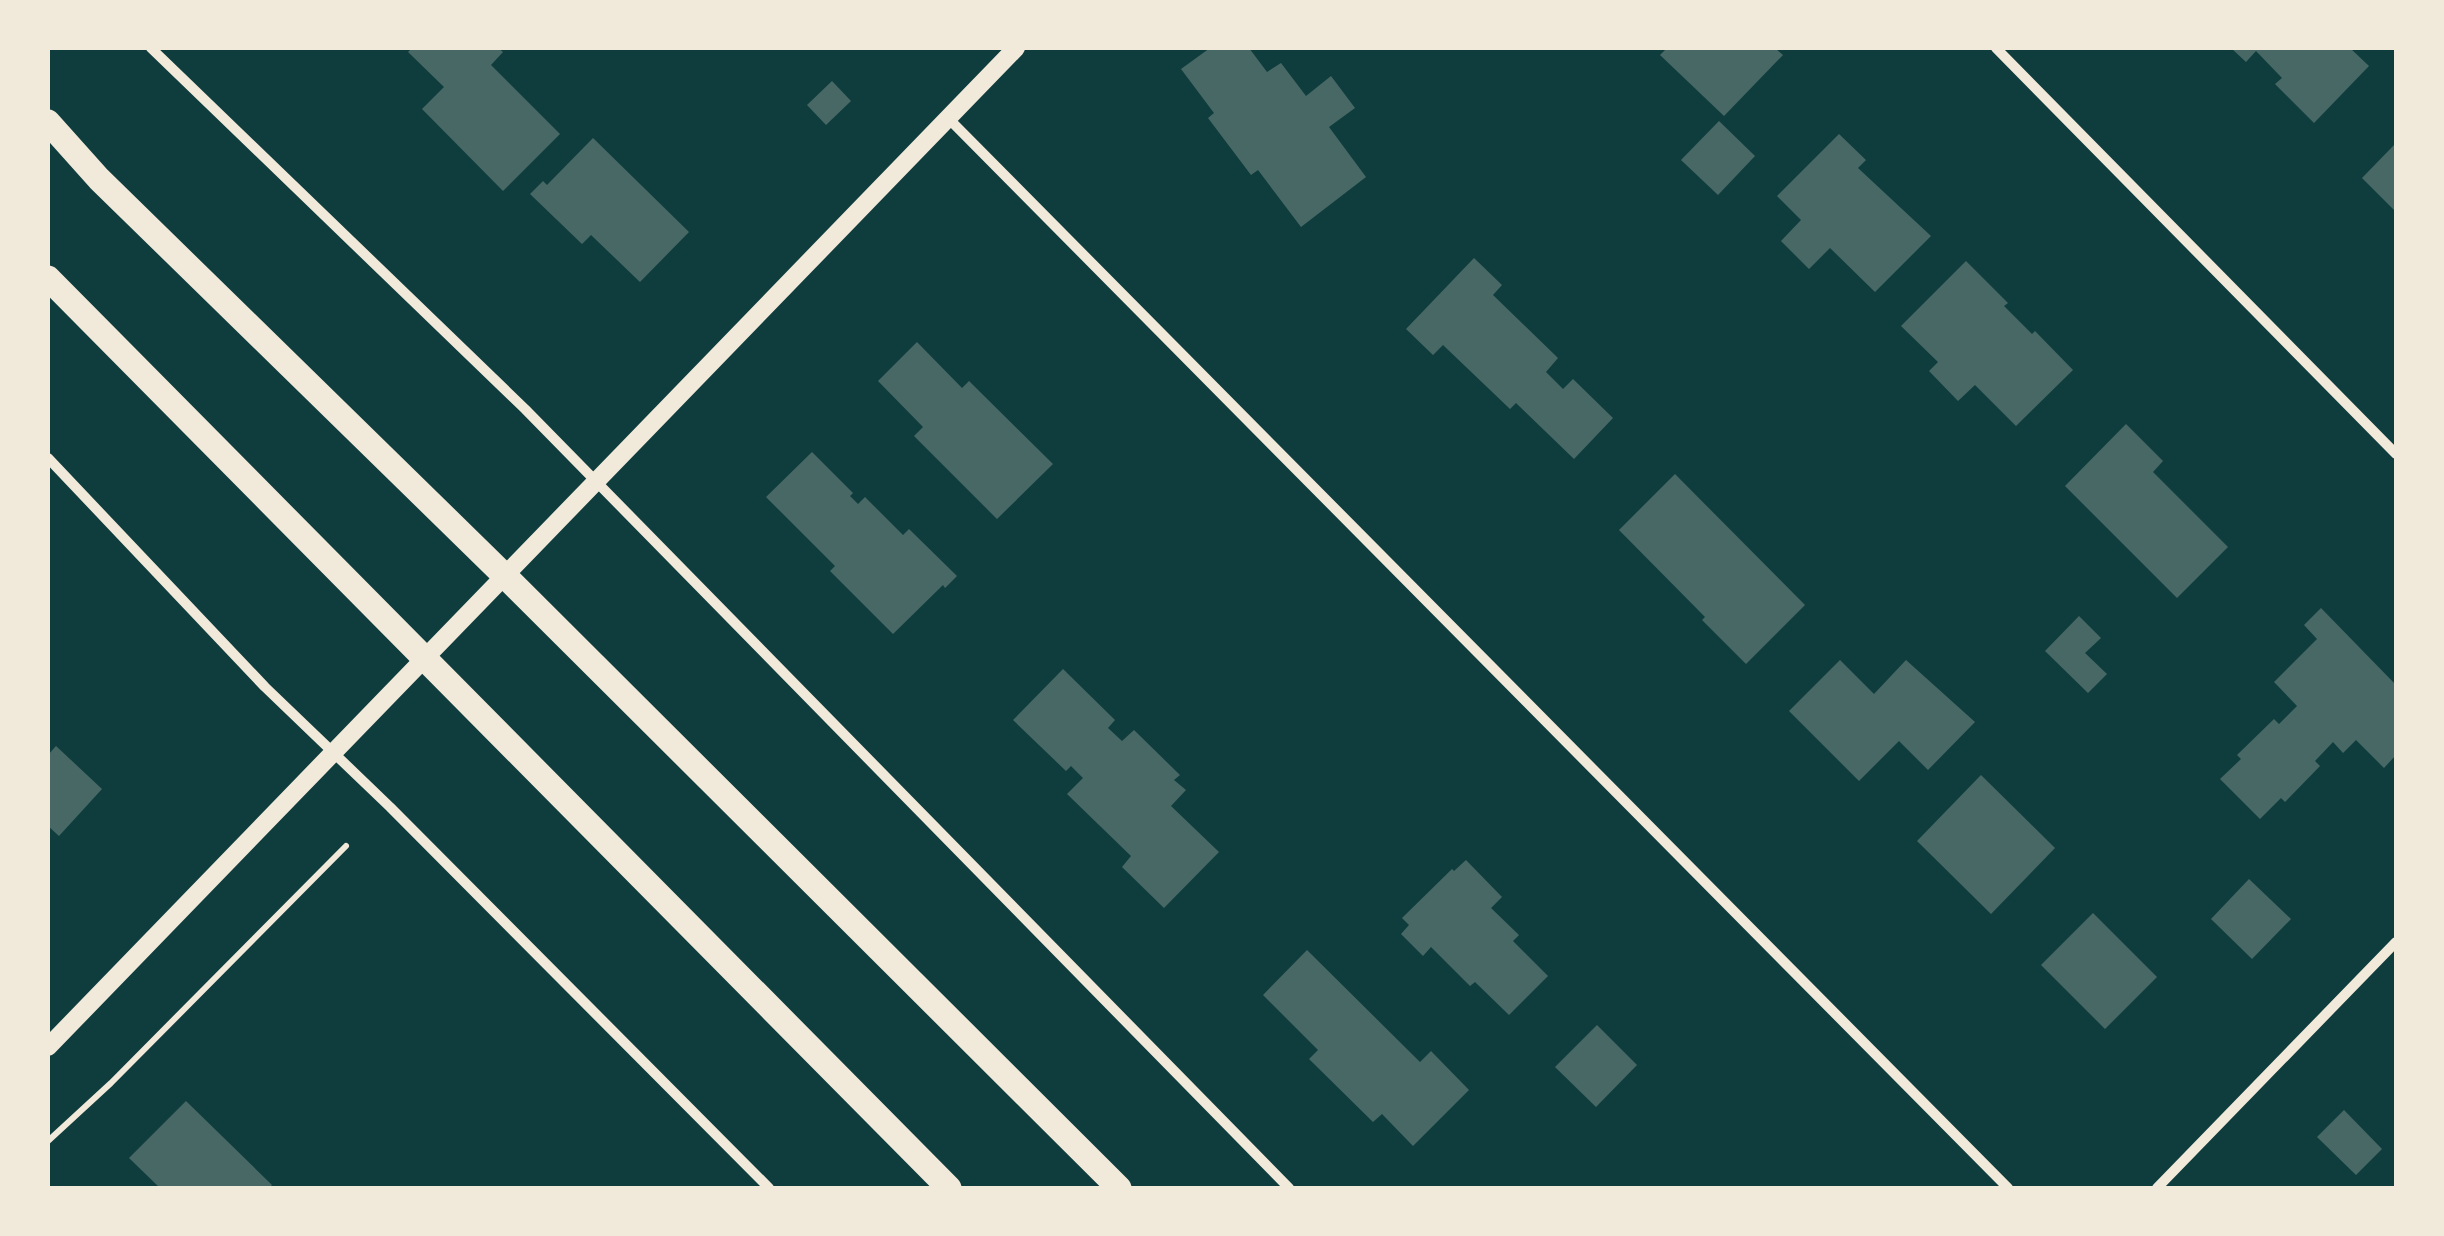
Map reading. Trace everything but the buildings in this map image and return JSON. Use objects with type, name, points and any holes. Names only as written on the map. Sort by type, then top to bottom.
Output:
[{"type":"main road","points":[[48,122],[99,179],[1119,1188]]},
{"type":"main road","points":[[48,278],[949,1188]]},
{"type":"street","points":[[151,48],[437,322],[1289,1188]]},
{"type":"street","points":[[48,1047],[1016,48]]},
{"type":"street","points":[[1996,48],[2396,454]]},
{"type":"street","points":[[948,118],[2008,1188]]},
{"type":"street","points":[[48,458],[265,687],[769,1188]]},
{"type":"street","points":[[2157,1188],[2396,942]]},
{"type":"path","points":[[48,1141],[111,1084],[346,846]]}]
